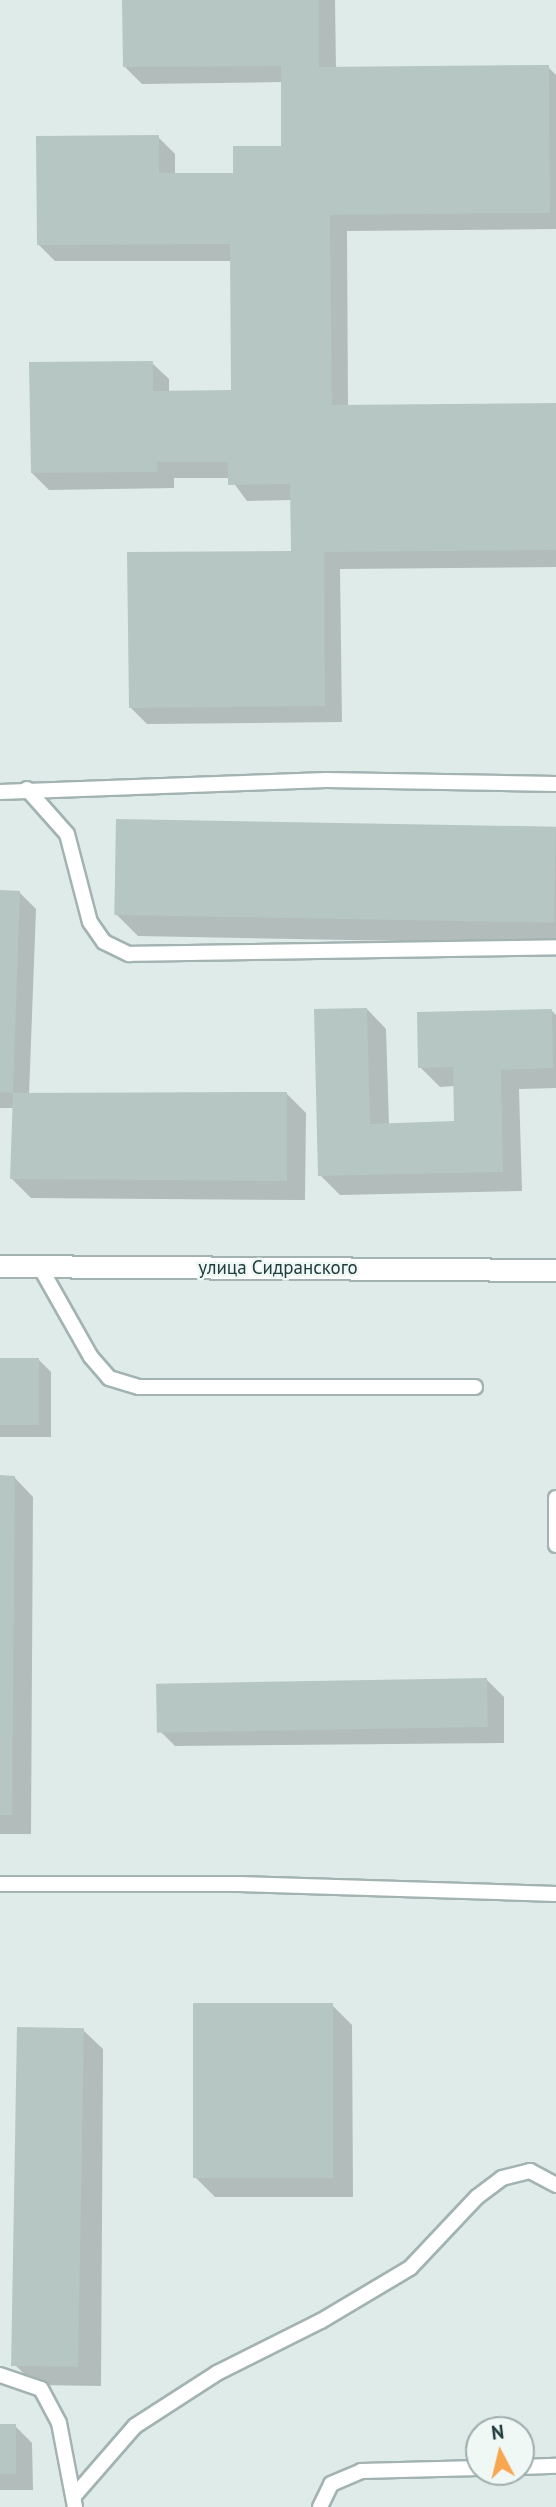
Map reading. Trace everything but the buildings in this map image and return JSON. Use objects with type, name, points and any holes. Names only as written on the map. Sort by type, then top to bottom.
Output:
[{"type":"street","name":"улица Сидранского","points":[[0,1266],[556,1270]]},
{"type":"lane","points":[[0,792],[326,780],[556,785]]},
{"type":"lane","points":[[27,789],[67,834],[90,922],[104,942],[129,954],[556,947]]},
{"type":"lane","points":[[40,1267],[91,1357],[109,1378],[139,1387],[475,1387]]},
{"type":"lane","points":[[556,1498],[556,1545]]},
{"type":"lane","points":[[0,1884],[239,1884],[556,1894]]},
{"type":"lane","points":[[75,2501],[135,2426],[217,2373],[321,2321],[410,2267],[477,2197],[502,2178],[530,2171],[556,2185]]},
{"type":"lane","points":[[0,2375],[41,2389],[59,2423],[75,2501]]},
{"type":"lane","points":[[535,2467],[556,2466]]},
{"type":"lane","points":[[320,2507],[331,2484],[361,2471],[465,2468]]}]
